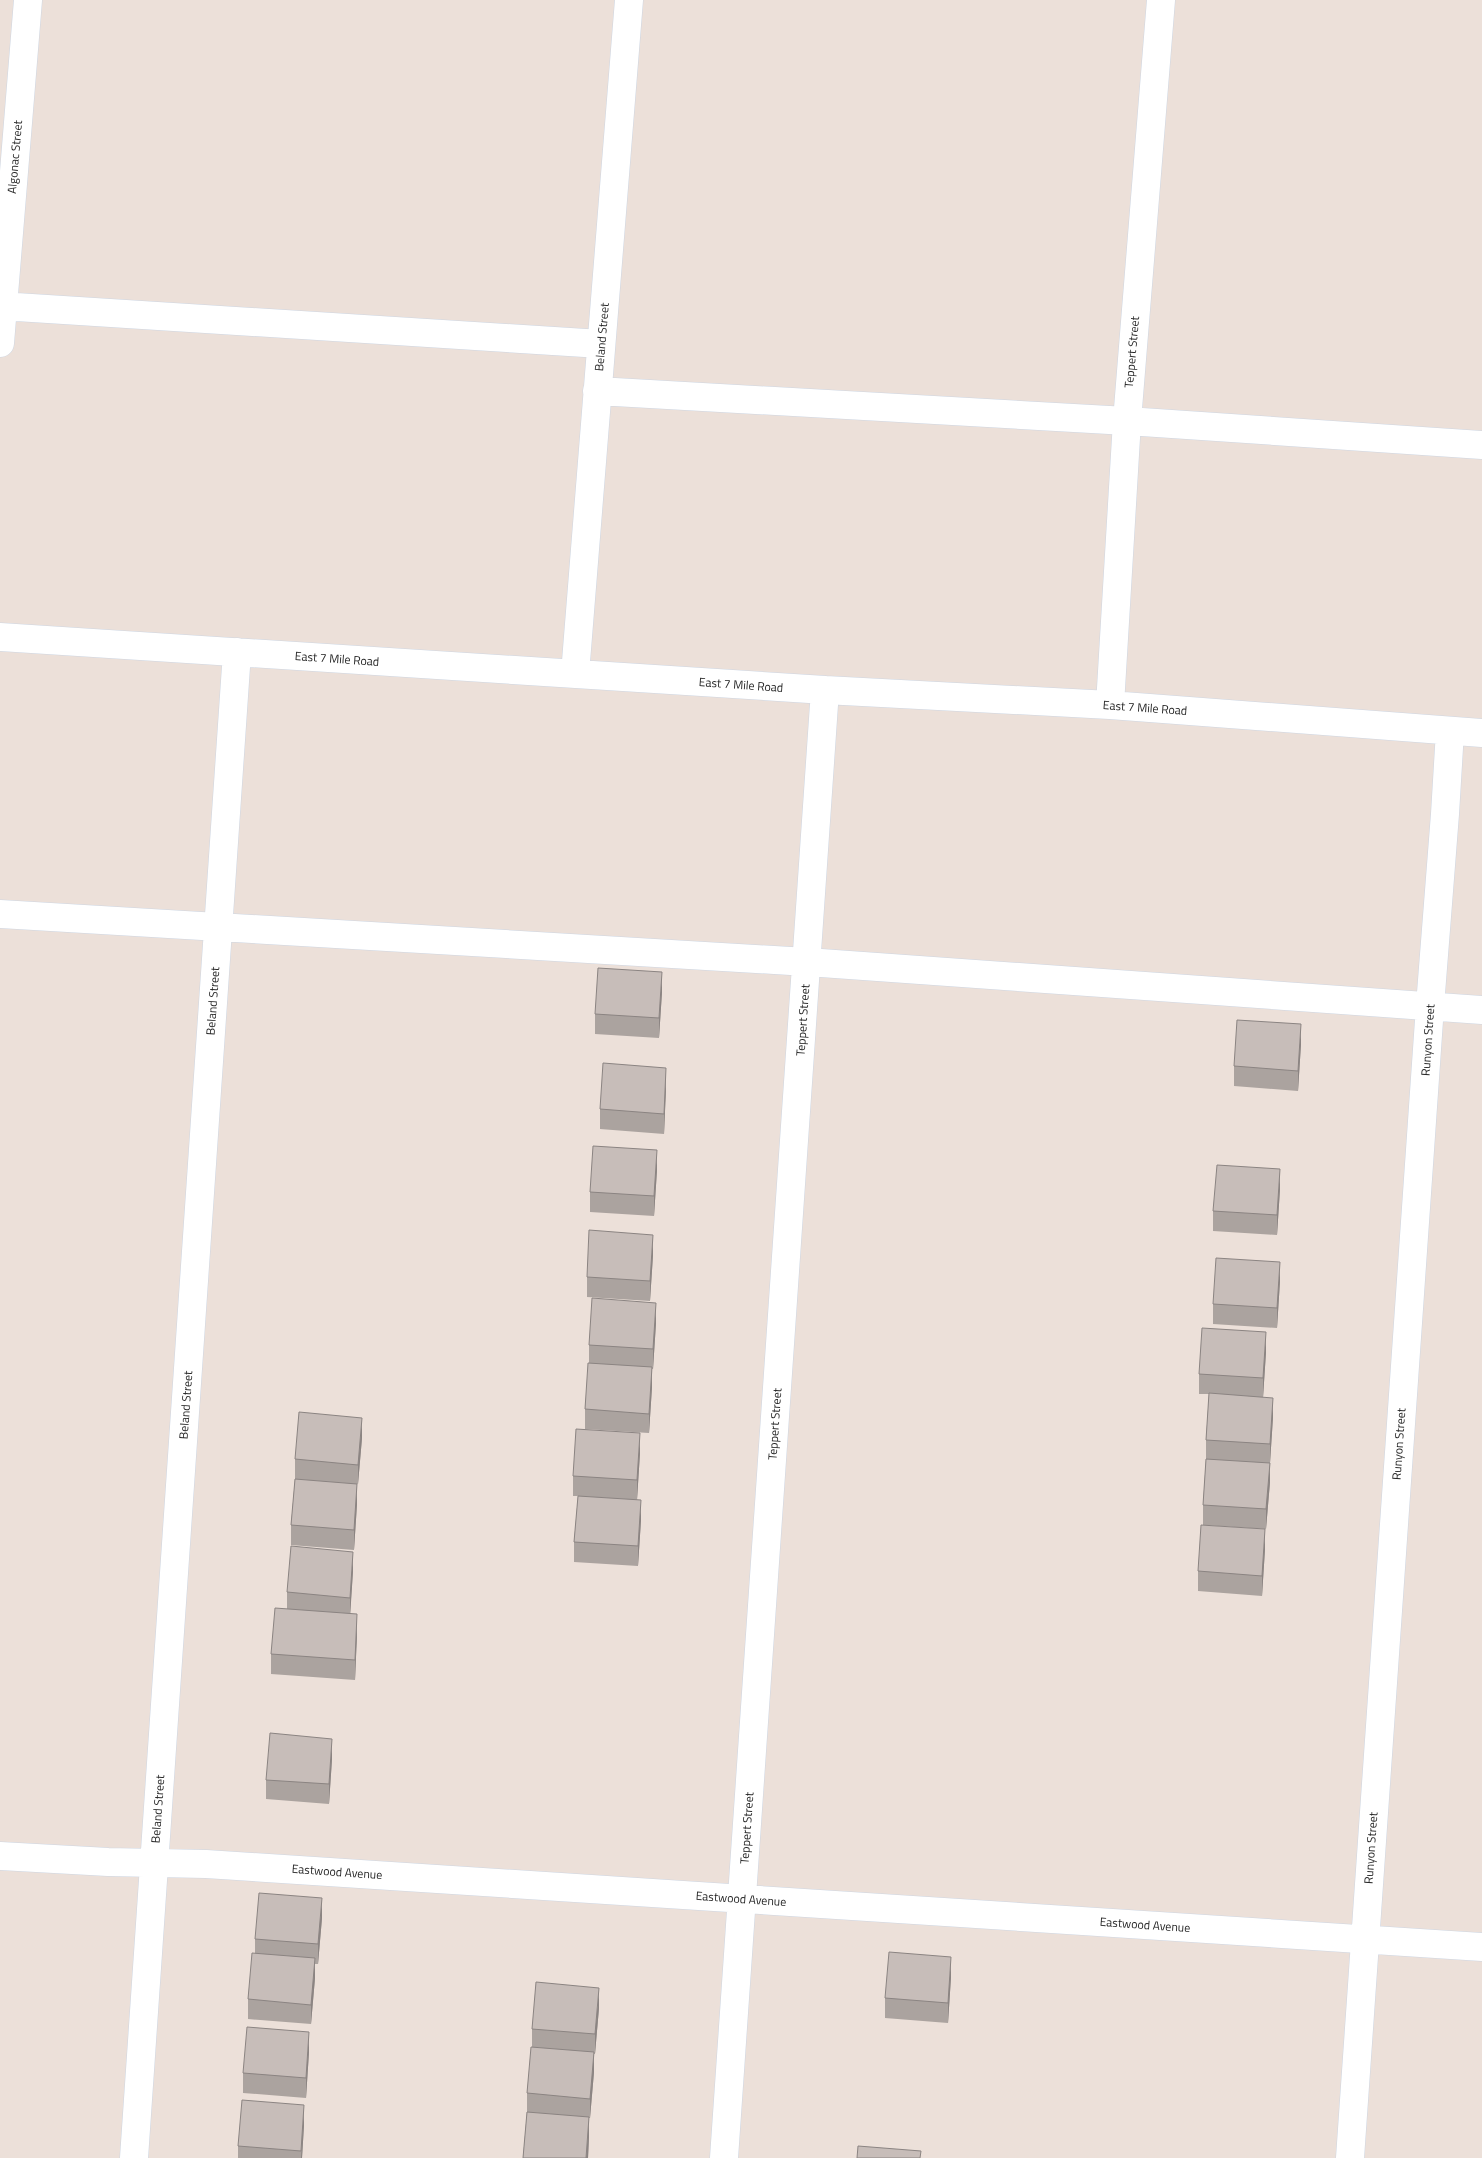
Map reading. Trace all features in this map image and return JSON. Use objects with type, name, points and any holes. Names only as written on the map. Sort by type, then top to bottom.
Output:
[{"type":"street","name":"Algonac Street","points":[[0,343],[1,306],[28,0]]},
{"type":"street","name":"Beland Street","points":[[575,674],[629,0]]},
{"type":"street","name":"Teppert Street","points":[[1110,705],[1127,421],[1161,0]]},
{"type":"street","points":[[1,306],[601,344]]},
{"type":"street","points":[[597,391],[1127,421],[1482,444]]},
{"type":"street","name":"East 7 Mile Road","points":[[0,637],[826,690],[1110,705],[1482,733]]},
{"type":"street","name":"Beland Street","points":[[134,2158],[237,652]]},
{"type":"street","name":"Teppert Street","points":[[724,2158],[826,690]]},
{"type":"street","name":"Runyon Street","points":[[1350,2158],[1450,731]]},
{"type":"street","points":[[0,914],[807,962],[1482,1010]]},
{"type":"street","name":"Eastwood Avenue","points":[[0,1856],[206,1864],[1482,1947]]},
{"type":"building","points":[[598,968],[662,972],[659,1018],[595,1014]]},
{"type":"building","points":[[1237,1020],[1301,1024],[1298,1071],[1234,1066]]},
{"type":"building","points":[[603,1063],[666,1068],[664,1114],[600,1109]]},
{"type":"building","points":[[593,1146],[657,1150],[654,1196],[590,1192]]},
{"type":"building","points":[[1217,1165],[1280,1169],[1277,1215],[1213,1211]]},
{"type":"building","points":[[589,1230],[653,1235],[650,1281],[587,1277]]},
{"type":"building","points":[[1216,1258],[1280,1262],[1277,1308],[1213,1304]]},
{"type":"building","points":[[592,1298],[656,1303],[653,1349],[589,1345]]},
{"type":"building","points":[[1202,1328],[1266,1332],[1263,1378],[1199,1374]]},
{"type":"building","points":[[588,1363],[652,1367],[649,1414],[585,1409]]},
{"type":"building","points":[[1209,1393],[1273,1398],[1270,1444],[1206,1440]]},
{"type":"building","points":[[299,1412],[362,1418],[358,1465],[295,1459]]},
{"type":"building","points":[[576,1429],[640,1433],[637,1480],[573,1476]]},
{"type":"building","points":[[1206,1459],[1270,1463],[1266,1509],[1203,1505]]},
{"type":"building","points":[[295,1479],[357,1484],[354,1530],[291,1525]]},
{"type":"building","points":[[578,1496],[641,1500],[638,1546],[574,1542]]},
{"type":"building","points":[[1201,1525],[1265,1529],[1262,1576],[1198,1571]]},
{"type":"building","points":[[291,1546],[353,1552],[350,1598],[287,1592]]},
{"type":"building","points":[[275,1608],[357,1614],[355,1660],[271,1654]]},
{"type":"building","points":[[270,1733],[332,1739],[329,1784],[266,1780]]},
{"type":"building","points":[[259,1893],[322,1898],[318,1944],[255,1939]]},
{"type":"building","points":[[889,1952],[951,1957],[948,2003],[885,1998]]},
{"type":"building","points":[[252,1953],[315,1958],[311,2005],[248,1999]]},
{"type":"building","points":[[536,1982],[599,1988],[595,2034],[532,2029]]},
{"type":"building","points":[[247,2027],[309,2032],[306,2078],[243,2073]]},
{"type":"building","points":[[531,2047],[594,2052],[590,2099],[527,2093]]},
{"type":"building","points":[[242,2100],[304,2105],[301,2151],[238,2146]]},
{"type":"building","points":[[527,2112],[589,2117],[586,2158],[523,2158]]},
{"type":"building","points":[[858,2146],[921,2151],[920,2158],[857,2158]]}]
